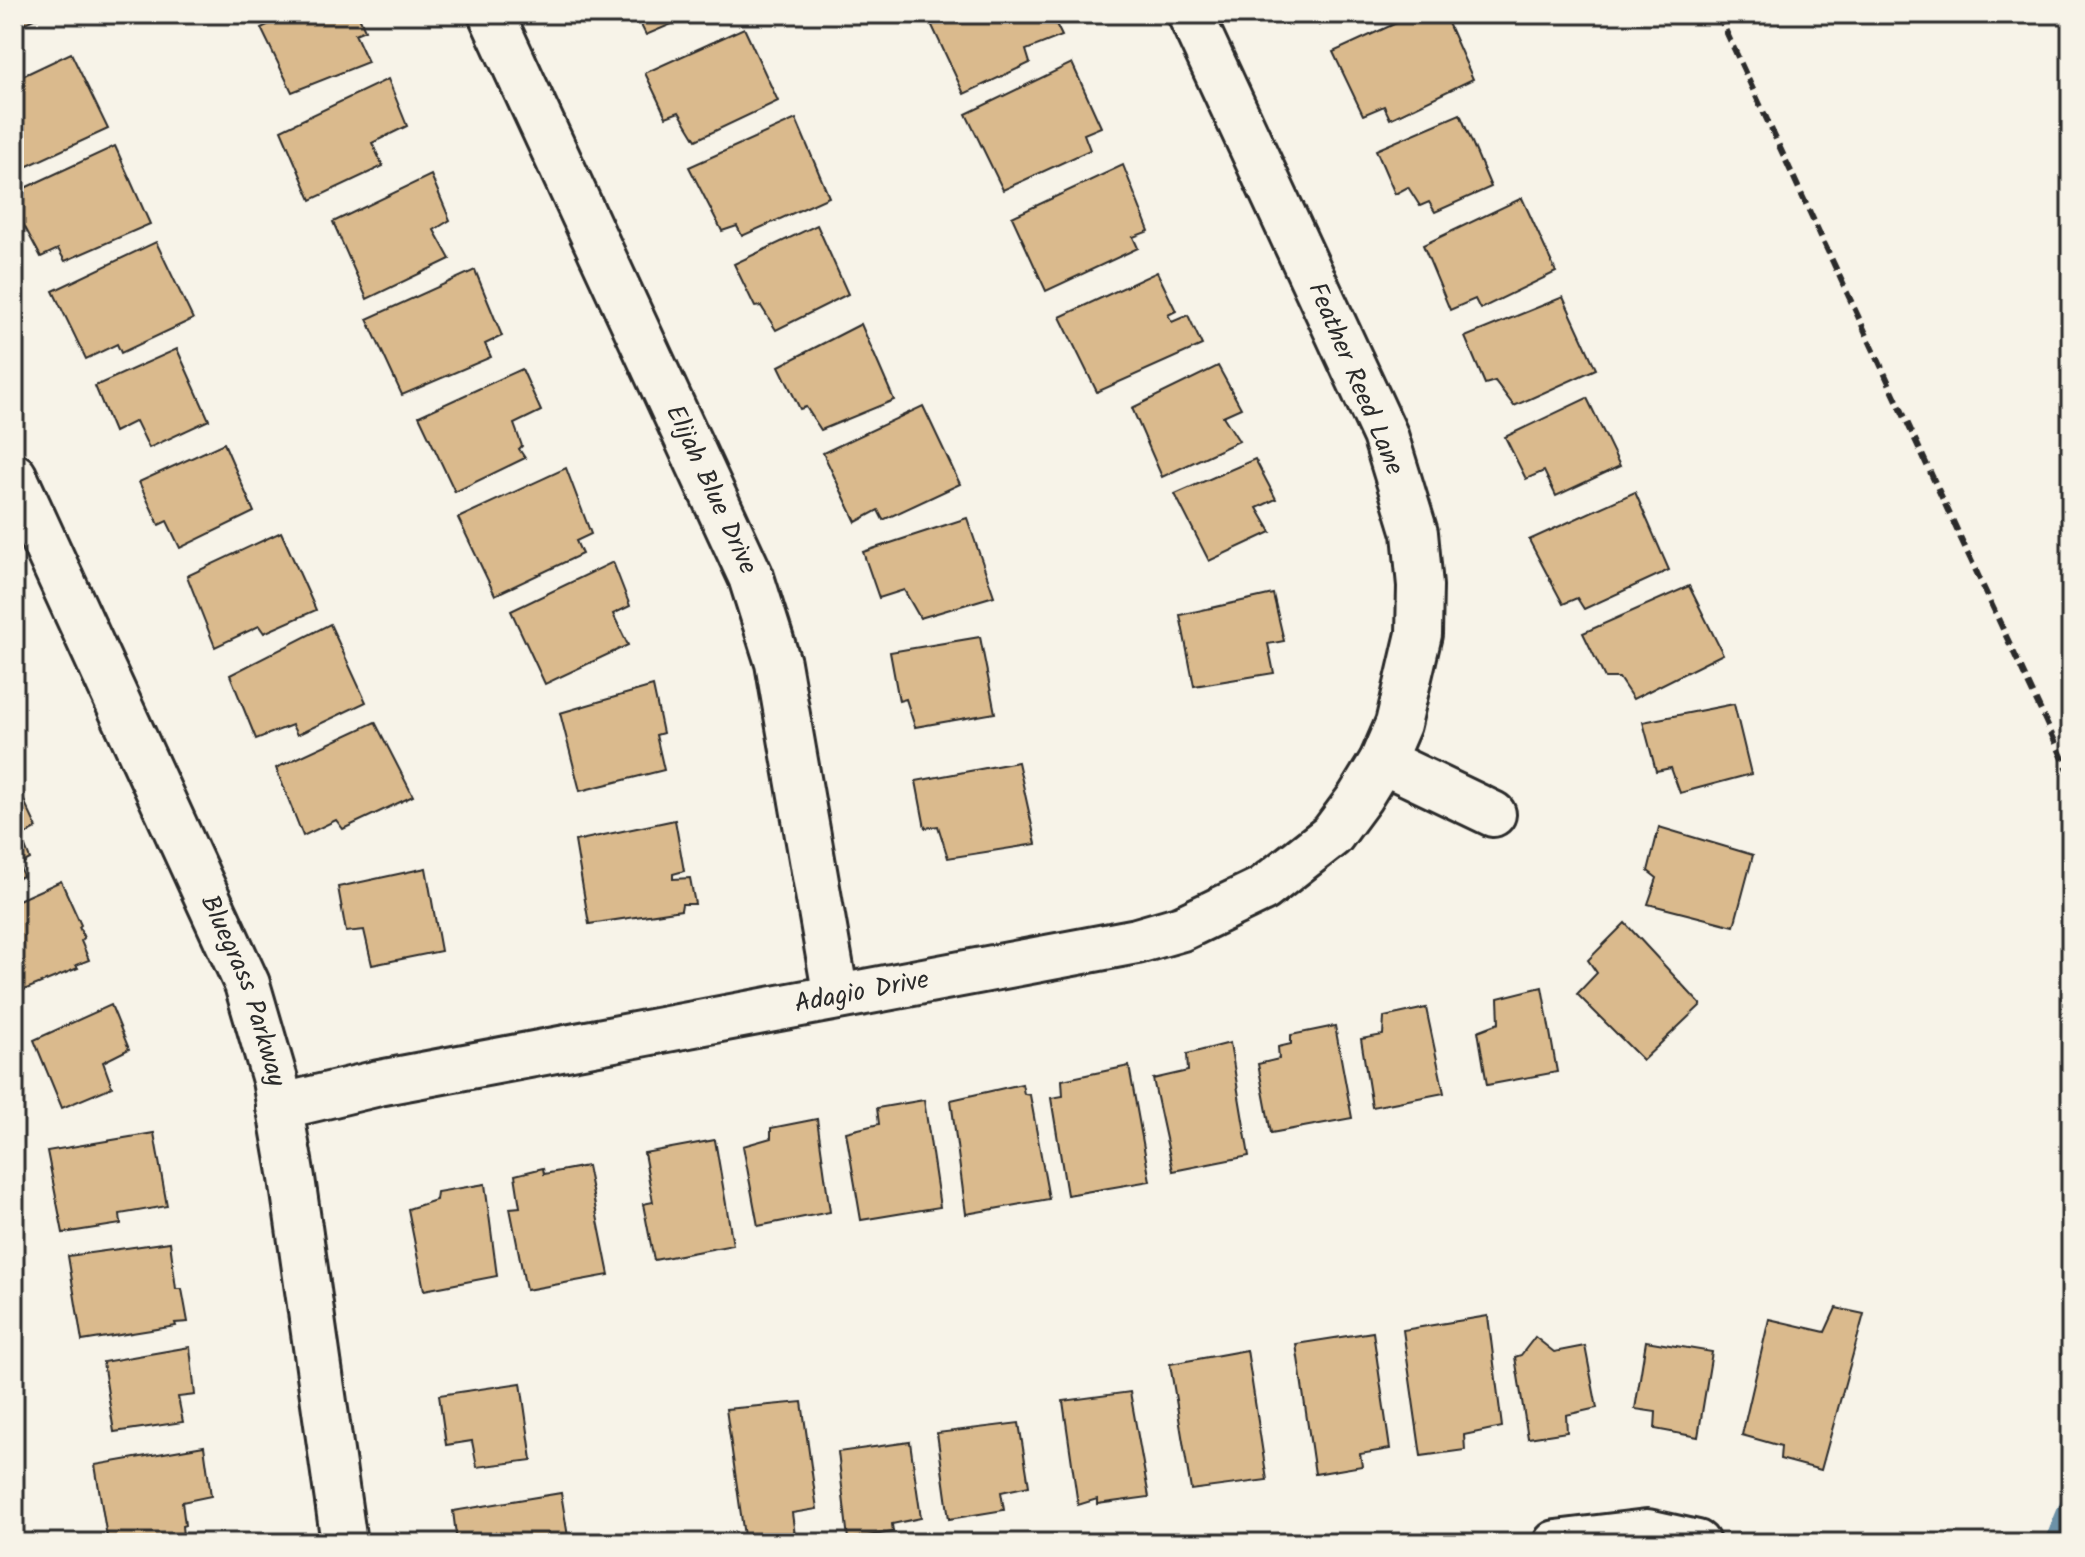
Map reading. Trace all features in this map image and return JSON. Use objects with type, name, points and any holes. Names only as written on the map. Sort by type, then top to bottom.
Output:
[{"type":"street","name":"Elijah Blue Drive","points":[[491,14],[751,577],[778,663],[836,997]]},
{"type":"street","name":"Feather Reed Lane","points":[[1190,14],[1385,435],[1415,533],[1420,586],[1419,634],[1398,724],[1382,761]]},
{"type":"street","name":"Bluegrass Parkway","points":[[14,476],[247,984],[275,1080],[344,1543]]},
{"type":"street","name":"Adagio Drive","points":[[279,1107],[379,1083],[1137,941],[1182,928],[1263,889],[1332,835],[1382,761]]},
{"type":"street","points":[[1382,761],[1493,814]]},
{"type":"street","points":[[1556,1543],[1647,1532],[1697,1543]]},
{"type":"building","points":[[14,14],[45,14],[14,28]]},
{"type":"building","points":[[291,14],[358,14],[365,30],[355,34],[368,62],[292,92],[261,28]]},
{"type":"building","points":[[620,14],[695,14],[646,35],[636,15],[623,20]]},
{"type":"building","points":[[934,14],[1051,14],[1062,36],[1026,50],[1030,63],[964,94],[928,17]]},
{"type":"building","points":[[1315,14],[1342,14],[1319,25]]},
{"type":"building","points":[[1416,14],[1444,14],[1473,79],[1390,119],[1384,106],[1363,115],[1333,52]]},
{"type":"building","points":[[744,28],[778,101],[696,140],[679,112],[666,117],[645,73]]},
{"type":"building","points":[[71,53],[108,129],[17,171],[14,165],[14,80]]},
{"type":"building","points":[[1072,63],[1101,127],[1084,134],[1090,150],[1003,190],[966,114]]},
{"type":"building","points":[[388,79],[407,126],[372,143],[383,166],[311,200],[281,130]]},
{"type":"building","points":[[1460,114],[1491,187],[1435,212],[1429,202],[1420,206],[1408,187],[1395,194],[1376,150]]},
{"type":"building","points":[[796,119],[829,197],[742,236],[737,226],[722,231],[689,167]]},
{"type":"building","points":[[115,146],[150,224],[65,261],[58,249],[41,257],[14,207],[14,193]]},
{"type":"building","points":[[1123,165],[1149,231],[1133,237],[1138,248],[1046,291],[1012,217]]},
{"type":"building","points":[[431,175],[450,220],[434,230],[450,259],[367,299],[333,222]]},
{"type":"building","points":[[1522,198],[1556,272],[1480,309],[1475,299],[1450,310],[1423,245]]},
{"type":"building","points":[[817,225],[848,294],[776,330],[761,306],[755,307],[734,264]]},
{"type":"building","points":[[156,242],[193,319],[121,353],[117,344],[86,359],[53,291]]},
{"type":"building","points":[[475,270],[502,336],[485,344],[491,357],[402,395],[367,319]]},
{"type":"building","points":[[1157,272],[1176,311],[1168,315],[1172,322],[1188,315],[1202,345],[1097,392],[1060,317]]},
{"type":"building","points":[[1563,297],[1596,369],[1514,406],[1495,381],[1485,384],[1465,337]]},
{"type":"building","points":[[861,324],[894,400],[821,430],[806,407],[800,409],[779,366]]},
{"type":"building","points":[[177,349],[209,420],[149,448],[136,421],[114,432],[95,386]]},
{"type":"building","points":[[1218,366],[1241,408],[1223,416],[1239,441],[1162,477],[1132,408]]},
{"type":"building","points":[[522,369],[541,411],[514,424],[522,446],[519,449],[525,458],[455,492],[419,416]]},
{"type":"building","points":[[1587,398],[1620,466],[1556,496],[1544,471],[1526,479],[1505,437]]},
{"type":"building","points":[[923,406],[960,484],[883,520],[878,510],[856,522],[823,453]]},
{"type":"building","points":[[224,443],[254,512],[180,548],[167,521],[159,525],[139,482]]},
{"type":"building","points":[[1255,459],[1276,499],[1257,508],[1271,532],[1209,561],[1175,494]]},
{"type":"building","points":[[566,468],[591,534],[576,541],[582,554],[495,595],[458,518]]},
{"type":"building","points":[[1635,492],[1669,570],[1584,609],[1577,598],[1563,604],[1529,540]]},
{"type":"building","points":[[967,518],[994,596],[920,618],[904,590],[879,598],[863,552]]},
{"type":"building","points":[[281,532],[316,610],[264,633],[259,626],[215,647],[187,576]]},
{"type":"building","points":[[613,562],[630,606],[613,614],[628,645],[545,684],[511,611]]},
{"type":"building","points":[[1689,586],[1723,654],[1633,699],[1619,678],[1605,678],[1583,633]]},
{"type":"building","points":[[1273,594],[1284,641],[1268,644],[1274,673],[1194,686],[1180,615]]},
{"type":"building","points":[[330,624],[366,702],[297,735],[292,725],[256,739],[230,675]]},
{"type":"building","points":[[980,637],[995,713],[915,727],[906,699],[899,701],[890,652]]},
{"type":"building","points":[[653,686],[663,733],[656,735],[664,770],[580,791],[560,713]]},
{"type":"building","points":[[1734,704],[1751,774],[1680,793],[1671,768],[1656,771],[1643,722]]},
{"type":"building","points":[[375,722],[413,796],[343,829],[336,820],[303,836],[276,768]]},
{"type":"building","points":[[1018,762],[1036,844],[948,858],[938,826],[925,828],[916,781]]},
{"type":"building","points":[[17,786],[37,828],[21,837],[30,859],[19,865],[23,876],[14,880],[14,787]]},
{"type":"building","points":[[675,820],[684,871],[673,874],[673,879],[690,878],[695,904],[682,904],[681,910],[589,924],[575,841]]},
{"type":"building","points":[[1659,827],[1753,855],[1734,926],[1648,904],[1657,878],[1648,871]]},
{"type":"building","points":[[426,868],[441,951],[372,965],[364,930],[346,932],[338,887]]},
{"type":"building","points":[[61,881],[81,925],[84,938],[81,941],[89,960],[76,965],[78,968],[14,994],[14,902]]},
{"type":"building","points":[[1625,923],[1701,1005],[1643,1060],[1577,994],[1597,973],[1588,960]]},
{"type":"building","points":[[1542,987],[1557,1072],[1487,1085],[1478,1031],[1499,1023],[1498,998]]},
{"type":"building","points":[[111,1005],[129,1049],[103,1062],[112,1087],[62,1108],[34,1040]]},
{"type":"building","points":[[1426,1008],[1444,1093],[1372,1107],[1361,1039],[1383,1035],[1384,1017]]},
{"type":"building","points":[[1335,1026],[1352,1118],[1271,1133],[1258,1064],[1279,1059],[1278,1047],[1291,1044],[1291,1035]]},
{"type":"building","points":[[1230,1043],[1249,1156],[1173,1171],[1153,1079],[1188,1071],[1187,1054]]},
{"type":"building","points":[[1129,1066],[1150,1181],[1067,1195],[1051,1098],[1063,1096],[1062,1080]]},
{"type":"building","points":[[1022,1084],[1024,1094],[1030,1095],[1049,1199],[966,1214],[951,1100]]},
{"type":"building","points":[[924,1100],[940,1207],[861,1220],[846,1132],[879,1124],[877,1108]]},
{"type":"building","points":[[817,1119],[830,1212],[758,1226],[743,1146],[771,1138],[771,1128]]},
{"type":"building","points":[[154,1133],[167,1206],[120,1214],[121,1224],[63,1233],[47,1151]]},
{"type":"building","points":[[715,1140],[733,1245],[654,1260],[643,1204],[653,1202],[644,1153]]},
{"type":"building","points":[[587,1166],[609,1275],[526,1290],[510,1208],[520,1207],[515,1175],[543,1168],[544,1174]]},
{"type":"building","points":[[485,1184],[497,1276],[424,1290],[408,1209],[436,1200],[437,1192]]},
{"type":"building","points":[[170,1242],[176,1289],[182,1289],[188,1322],[82,1341],[68,1256]]},
{"type":"building","points":[[1836,1308],[1864,1314],[1821,1470],[1780,1459],[1781,1446],[1742,1435],[1769,1319],[1825,1332]]},
{"type":"building","points":[[1488,1316],[1502,1427],[1464,1435],[1465,1450],[1421,1456],[1403,1330]]},
{"type":"building","points":[[1373,1332],[1390,1449],[1360,1454],[1362,1466],[1315,1474],[1296,1344]]},
{"type":"building","points":[[1535,1337],[1554,1352],[1585,1346],[1597,1408],[1566,1415],[1567,1432],[1528,1438],[1515,1357],[1521,1355]]},
{"type":"building","points":[[1646,1341],[1712,1352],[1698,1437],[1655,1429],[1656,1412],[1635,1409]]},
{"type":"building","points":[[190,1347],[195,1395],[178,1397],[183,1422],[114,1432],[103,1362]]},
{"type":"building","points":[[1247,1350],[1267,1480],[1191,1490],[1170,1364]]},
{"type":"building","points":[[521,1383],[532,1460],[477,1467],[472,1441],[446,1445],[439,1395]]},
{"type":"building","points":[[1130,1392],[1149,1497],[1097,1504],[1097,1499],[1078,1505],[1063,1401]]},
{"type":"building","points":[[802,1402],[817,1509],[792,1513],[796,1543],[745,1543],[726,1409]]},
{"type":"building","points":[[1019,1423],[1029,1486],[1001,1492],[1004,1510],[949,1519],[937,1433]]},
{"type":"building","points":[[910,1442],[921,1518],[892,1524],[893,1532],[848,1539],[838,1452]]},
{"type":"building","points":[[204,1446],[211,1496],[182,1502],[183,1536],[142,1543],[108,1543],[95,1465]]},
{"type":"building","points":[[561,1493],[569,1543],[457,1543],[453,1511]]},
{"type":"waterway","points":[[2052,1543],[2071,1497]]},
{"type":"railway","points":[[1718,14],[2071,776]]}]
